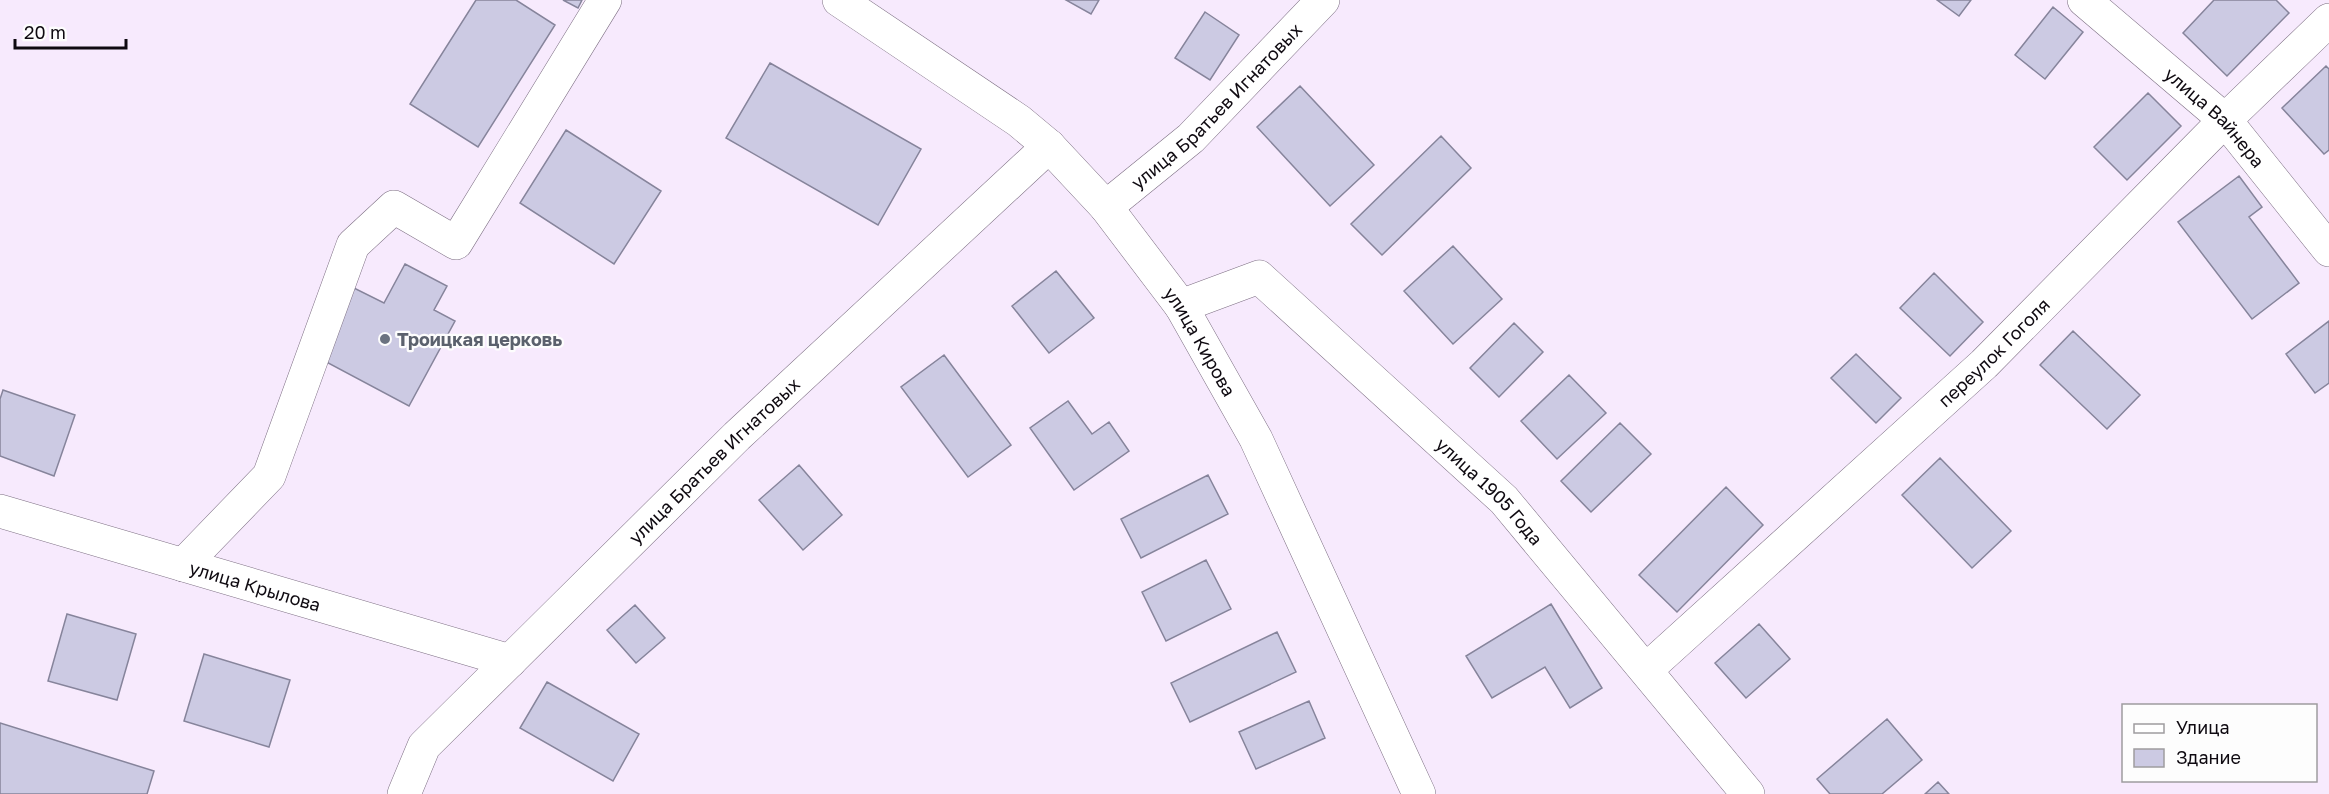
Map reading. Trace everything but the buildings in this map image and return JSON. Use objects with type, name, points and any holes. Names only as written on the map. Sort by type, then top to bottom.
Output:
[{"type":"street","points":[[183,565],[269,476],[353,244],[394,207],[456,243],[605,0]]},
{"type":"street","name":"улица Кирова","points":[[839,0],[1019,121],[1049,146],[1106,207],[1180,306],[1256,439],[1419,794]]},
{"type":"street","name":"улица Братьев Игнатовых","points":[[1106,207],[1191,138],[1323,0]]},
{"type":"street","name":"улица Вайнера","points":[[2084,0],[2225,120],[2329,250]]},
{"type":"street","name":"переулок Гоголя","points":[[1646,670],[1984,364],[2225,120],[2329,21]]},
{"type":"street","name":"улица Братьев Игнатовых","points":[[404,794],[424,746],[737,436],[1049,146]]},
{"type":"street","name":"улица 1905 Года","points":[[1180,306],[1259,278],[1504,500],[1748,794]]},
{"type":"street","name":"улица Крылова","points":[[0,511],[510,661]]},
{"type":"place","name":"Троицкая церковь","points":[[385,339]]}]
